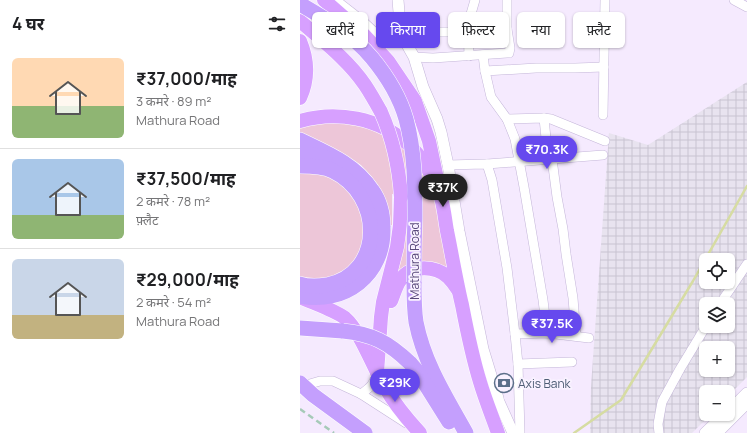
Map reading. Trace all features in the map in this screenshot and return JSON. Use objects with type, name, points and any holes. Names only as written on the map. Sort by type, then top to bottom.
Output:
[{"type":"highway","name":"Mathura Road","points":[[300,4],[322,16],[349,36],[372,57],[388,80],[406,118],[414,163],[414,306],[416,321],[428,362],[434,376],[466,433]]},
{"type":"highway","points":[[300,140],[334,156],[356,171],[364,179],[377,198],[381,209],[384,234],[379,256],[367,276],[360,282],[343,293],[332,296],[320,298],[304,297]]},
{"type":"highway","points":[[300,154],[322,156],[348,165]]},
{"type":"highway","points":[[300,166],[323,168],[341,175],[361,195],[366,204],[371,223],[367,251],[361,263],[351,275],[333,284],[314,286],[300,284]]},
{"type":"highway","points":[[300,328],[357,332],[380,340],[391,346],[417,371],[457,433]]},
{"type":"highway","points":[[300,383],[313,395],[365,433]]},
{"type":"main road","points":[[324,0],[370,35],[414,101],[429,141],[471,348],[480,383],[495,429]]},
{"type":"main road","points":[[300,21],[337,53],[365,85],[381,112],[393,144],[401,197],[401,213],[398,241],[383,302],[377,373]]},
{"type":"main road","points":[[300,41],[305,55],[306,74],[305,84],[300,98]]},
{"type":"main road","points":[[300,121],[318,117],[342,117],[365,120],[376,124],[400,137],[418,155],[431,175],[441,198]]},
{"type":"main road","points":[[380,336],[397,286],[405,274],[418,269],[431,268],[449,277],[459,292]]},
{"type":"main road","points":[[304,297],[337,313],[349,322],[362,342],[385,388],[397,406],[419,432]]},
{"type":"street","points":[[334,0],[361,21],[370,35],[376,35]]},
{"type":"street","points":[[398,0],[399,12]]},
{"type":"street","points":[[471,12],[475,0]]},
{"type":"street","points":[[507,0],[507,12]]},
{"type":"street","points":[[604,115],[605,0]]},
{"type":"street","points":[[734,0],[747,7]]},
{"type":"street","points":[[414,57],[434,58],[509,53],[509,42]]},
{"type":"street","points":[[409,48],[414,57],[423,87],[439,126],[448,165],[459,231],[483,349],[498,398],[512,433]]},
{"type":"street","points":[[469,48],[469,56]]},
{"type":"street","points":[[483,55],[485,72],[492,97],[507,119],[515,139],[543,300],[547,333]]},
{"type":"street","points":[[485,72],[536,68],[604,67]]},
{"type":"street","points":[[507,119],[544,118],[557,121],[606,141]]},
{"type":"street","points":[[544,118],[563,229],[573,298],[576,336]]},
{"type":"street","points":[[448,165],[520,162],[603,155]]},
{"type":"street","points":[[488,164],[507,268],[515,334],[518,364],[520,433]]},
{"type":"street","points":[[725,297],[747,264]]},
{"type":"street","points":[[515,334],[547,333],[589,338]]},
{"type":"street","points":[[659,433],[658,424],[662,402],[702,333]]},
{"type":"street","points":[[471,348],[475,360],[498,398]]},
{"type":"street","points":[[518,364],[572,362]]},
{"type":"street","points":[[361,394],[373,384],[377,373]]},
{"type":"street","points":[[300,387],[314,382],[327,380],[338,383],[361,394],[419,432]]},
{"type":"street","points":[[735,404],[747,393]]},
{"type":"street","points":[[716,433],[747,403]]},
{"type":"street","points":[[705,433],[718,421]]},
{"type":"shaded area","points":[[747,82],[747,377],[735,389],[735,385],[699,385],[699,421],[704,421],[692,433],[590,433],[591,386],[609,133],[648,145]]},
{"type":"shaded area","points":[[336,121],[377,130],[406,150],[423,171],[435,200],[449,272],[404,268],[397,273],[407,195],[392,194],[392,225],[389,225],[384,198],[380,188],[361,165],[344,154],[300,134],[300,127],[308,124]]},
{"type":"shaded area","points":[[300,172],[323,174],[338,180],[349,189],[363,215],[364,239],[355,262],[345,271],[324,280],[300,279]]},
{"type":"waterway","points":[[574,433],[621,400],[693,281],[747,186]]},
{"type":"railway","points":[[300,409],[334,433]]},
{"type":"place","name":"Axis Bank","points":[[504,383]]}]
